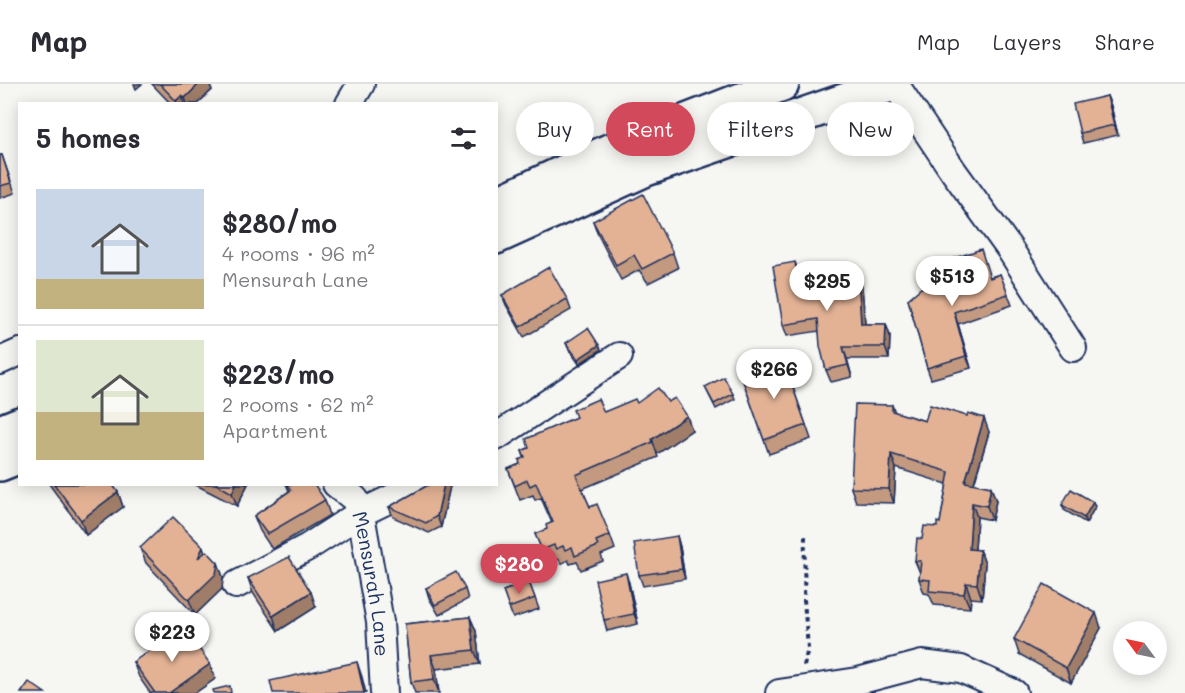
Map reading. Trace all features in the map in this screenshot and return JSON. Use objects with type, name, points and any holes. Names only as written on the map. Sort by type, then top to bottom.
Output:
[{"type":"main road","points":[[498,203],[607,152],[782,84]]},
{"type":"main road","points":[[498,236],[646,169],[894,84]]},
{"type":"main road","points":[[0,432],[18,425]]},
{"type":"main road","points":[[0,464],[18,457]]},
{"type":"street","points":[[350,102],[361,84]]},
{"type":"street","points":[[894,84],[1009,248],[1073,348]]},
{"type":"street","points":[[0,361],[18,353]]},
{"type":"street","points":[[498,436],[619,356]]},
{"type":"street","name":"Mensurah Lane","points":[[338,486],[354,499],[359,514],[380,622],[384,693]]},
{"type":"street","points":[[236,585],[309,547],[359,514],[417,486]]},
{"type":"street","points":[[789,692],[858,681],[922,664],[962,669],[1014,693]]},
{"type":"path","points":[[789,692],[808,648],[804,600],[805,536]]},
{"type":"building","points":[[160,84],[199,84],[185,98],[182,95],[176,101]]},
{"type":"building","points":[[1107,96],[1114,125],[1080,133],[1073,104]]},
{"type":"building","points":[[0,155],[2,155],[11,183],[0,186]]},
{"type":"building","points":[[643,194],[673,253],[642,269],[634,255],[616,265],[593,221]]},
{"type":"building","points":[[981,249],[990,278],[1000,274],[1008,294],[954,312],[966,356],[927,368],[908,299],[921,288],[947,279],[944,270],[958,266],[955,258]]},
{"type":"building","points":[[795,262],[798,280],[858,275],[861,324],[886,324],[885,347],[843,347],[848,365],[826,370],[820,346],[818,319],[783,325],[773,266]]},
{"type":"building","points":[[549,267],[567,299],[520,327],[502,295]]},
{"type":"building","points":[[588,328],[599,345],[578,359],[566,343]]},
{"type":"building","points":[[783,359],[806,425],[764,440],[741,375]]},
{"type":"building","points":[[724,377],[733,394],[714,404],[705,387]]},
{"type":"building","points":[[658,388],[668,402],[675,398],[687,416],[652,439],[653,442],[576,475],[590,507],[597,504],[610,535],[596,541],[598,546],[575,556],[572,547],[565,550],[563,546],[556,549],[554,545],[542,550],[535,534],[547,529],[546,525],[553,522],[536,483],[530,486],[527,480],[515,486],[508,469],[520,464],[519,460],[525,457],[522,451],[529,448],[526,439],[576,417],[573,410],[598,399],[604,412],[635,399],[637,403]]},
{"type":"building","points":[[855,404],[892,405],[892,411],[925,421],[930,405],[967,416],[968,413],[984,418],[965,482],[991,487],[987,506],[972,503],[969,549],[980,550],[977,584],[966,583],[964,594],[929,591],[930,580],[919,579],[921,561],[915,561],[917,538],[922,539],[924,526],[937,527],[937,522],[940,523],[949,472],[891,454],[889,489],[851,488]]},
{"type":"building","points":[[56,486],[114,486],[118,492],[81,520]]},
{"type":"building","points":[[220,486],[235,486],[232,493]]},
{"type":"building","points":[[288,486],[315,486],[325,500],[267,534],[254,516],[291,490]]},
{"type":"building","points":[[426,486],[444,486],[437,516],[426,523],[389,507]]},
{"type":"building","points":[[1071,489],[1093,502],[1084,518],[1062,505]]},
{"type":"building","points":[[173,517],[203,547],[198,558],[207,551],[218,563],[216,574],[189,600],[140,548]]},
{"type":"building","points":[[677,536],[682,569],[639,575],[634,543]]},
{"type":"building","points":[[289,557],[311,592],[273,616],[248,578]]},
{"type":"building","points":[[456,572],[465,589],[435,605],[426,588]]},
{"type":"building","points":[[626,573],[634,614],[604,620],[595,580]]},
{"type":"building","points":[[529,582],[535,598],[509,608],[503,591]]},
{"type":"building","points":[[1044,584],[1096,613],[1066,668],[1014,639]]},
{"type":"building","points":[[470,617],[474,650],[431,655],[434,679],[411,682],[405,624]]},
{"type":"building","points":[[184,627],[210,664],[169,693],[155,693],[133,662]]},
{"type":"building","points":[[357,662],[364,693],[273,693],[270,681]]},
{"type":"building","points":[[29,682],[45,693],[21,693]]},
{"type":"building","points":[[230,686],[231,693],[214,693],[213,690]]}]
